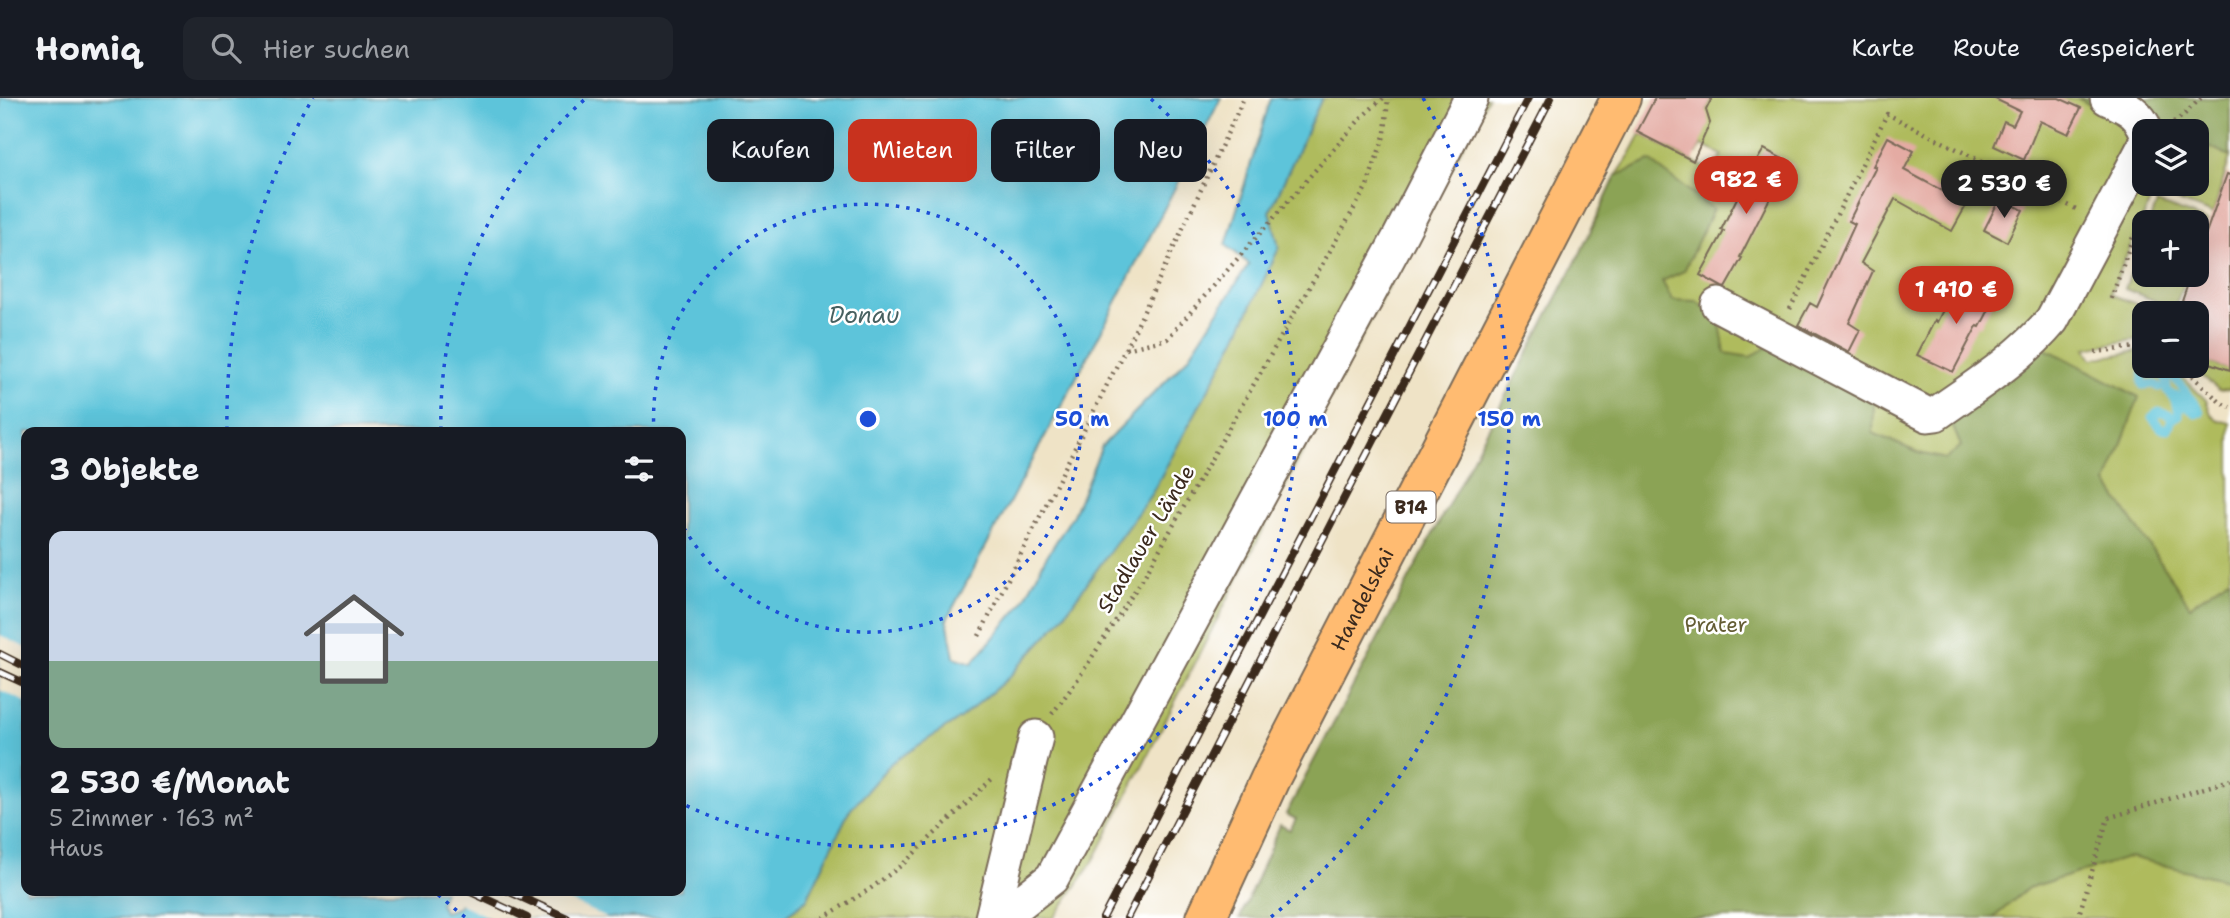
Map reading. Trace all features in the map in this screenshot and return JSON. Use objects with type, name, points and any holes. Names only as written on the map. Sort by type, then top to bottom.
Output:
[{"type":"main road","name":"Handelskai","points":[[1206,918],[1270,779],[1621,98]]},
{"type":"lane","points":[[1001,918],[1052,878],[1393,248],[1471,98]]},
{"type":"lane","points":[[2108,98],[2130,109],[2139,119]]},
{"type":"lane","points":[[1718,305],[1928,415],[1936,414],[2007,364],[2033,342],[2052,320],[2132,170]]},
{"type":"lane","points":[[992,918],[1036,737]]},
{"type":"path","points":[[979,636],[1126,349],[1244,98]]},
{"type":"path","points":[[1126,349],[1167,339],[1362,117],[1383,98]]},
{"type":"path","name":"Stadlauer Lände","points":[[1036,737],[1076,682],[1145,575],[1367,186],[1385,133],[1388,98]]},
{"type":"path","points":[[1776,336],[1886,114],[2104,223]]},
{"type":"path","points":[[2095,352],[2132,347]]},
{"type":"path","points":[[2195,378],[2230,407]]},
{"type":"path","points":[[822,918],[870,889],[903,864],[998,773]]},
{"type":"path","points":[[2078,918],[2108,818],[2230,780]]},
{"type":"green space","points":[[1322,98],[1488,98],[1374,313],[1094,860],[1054,918],[783,918],[807,899],[849,811],[891,763],[961,718],[1007,679],[1058,623],[1152,493],[1234,342],[1279,248],[1270,211]]},
{"type":"green space","name":"Prater","points":[[1712,98],[2077,98],[2132,126],[2132,196],[2152,196],[2146,210],[2132,210],[2132,243],[2110,294],[2132,303],[2132,340],[2086,348],[2092,359],[2132,352],[2132,378],[2183,378],[2206,400],[2211,414],[2218,420],[2230,423],[2230,918],[1240,918],[1280,825],[1290,830],[1296,819],[1286,814],[1581,252],[1616,176],[1641,134],[1713,172],[1722,155],[1702,145],[1697,153],[1686,148]]},
{"type":"green space","points":[[2077,98],[2230,98],[2230,157],[2209,147],[2209,119],[2132,119],[2132,126]]},
{"type":"green space","name":"Prater","points":[[2209,147],[2230,157],[2213,214],[2209,210],[2165,196],[2209,196]]},
{"type":"green space","name":"Prater","points":[[1650,161],[1713,209],[1684,271],[1662,281],[1672,300],[1696,301],[1719,317],[1725,353],[1750,357],[1771,345],[1874,401],[1873,433],[1919,453],[1946,459],[1961,446],[1948,415],[2042,348],[2139,397],[2107,483],[2190,606],[2230,577],[2230,881],[2130,857],[2028,888],[1993,918],[1240,918],[1280,825],[1290,830],[1296,819],[1286,814],[1581,252],[1616,176]]},
{"type":"green space","points":[[2157,203],[2176,210],[2154,210]]},
{"type":"green space","points":[[2132,270],[2132,287],[2182,287],[2177,301],[2156,301],[2125,289]]},
{"type":"green space","points":[[2209,363],[2230,370],[2230,389],[2219,390],[2205,378],[2209,378]]},
{"type":"water","name":"Donau","points":[[0,98],[1221,98],[1207,125],[1207,119],[1114,119],[1114,182],[1178,182],[947,619],[954,657],[972,663],[1022,604],[1045,559],[1073,515],[1102,446],[1188,358],[1249,264],[1226,245],[1271,98],[1322,98],[1270,211],[1279,248],[1234,342],[1152,493],[1058,623],[1007,679],[961,718],[891,763],[849,811],[807,899],[783,918],[0,918]]},
{"type":"pier","points":[[0,635],[21,646],[21,700],[0,690]]},
{"type":"pier","points":[[460,896],[559,896],[607,918],[490,918],[457,902]]},
{"type":"building","points":[[1655,98],[1712,98],[1706,110],[1710,123],[1693,161],[1637,132]]},
{"type":"building","points":[[1993,98],[2059,98],[2081,108],[2068,134],[2040,121],[2024,160],[1994,146],[2004,121],[2013,125],[2020,111]]},
{"type":"building","points":[[1888,137],[1914,151],[1904,170],[1967,204],[1952,231],[1895,199],[1861,263],[1873,271],[1849,323],[1860,330],[1849,352],[1798,325],[1810,303],[1817,307],[1855,224],[1849,221]]},
{"type":"building","points":[[1764,149],[1794,165],[1779,192],[1774,190],[1725,288],[1700,275]]},
{"type":"building","points":[[2227,174],[2230,175],[2230,370],[2209,363],[2209,301],[2182,301],[2187,287],[2209,287],[2209,225]]},
{"type":"building","points":[[2000,198],[2023,210],[2007,242],[1984,230]]},
{"type":"building","points":[[1958,280],[1995,298],[1953,372],[1917,355]]},
{"type":"waterway","points":[[2143,378],[2143,385],[2154,384],[2159,387]]},
{"type":"waterway","points":[[2174,378],[2200,412],[2195,413],[2184,403]]},
{"type":"waterway","points":[[2166,379],[2167,390],[2174,397]]},
{"type":"waterway","points":[[2172,419],[2179,415],[2174,397],[2177,396],[2184,403]]},
{"type":"waterway","points":[[2181,400],[2184,403],[2181,408],[2177,401],[2181,400]]},
{"type":"waterway","points":[[2159,412],[2172,419],[2168,429],[2161,428],[2152,417],[2159,412]]},
{"type":"railway","points":[[1103,918],[1528,98]]},
{"type":"railway","points":[[1127,918],[1551,98]]},
{"type":"railway","points":[[0,654],[21,664]]},
{"type":"railway","points":[[0,672],[21,682]]},
{"type":"railway","points":[[480,896],[527,918]]},
{"type":"railway","points":[[519,896],[567,918]]}]
